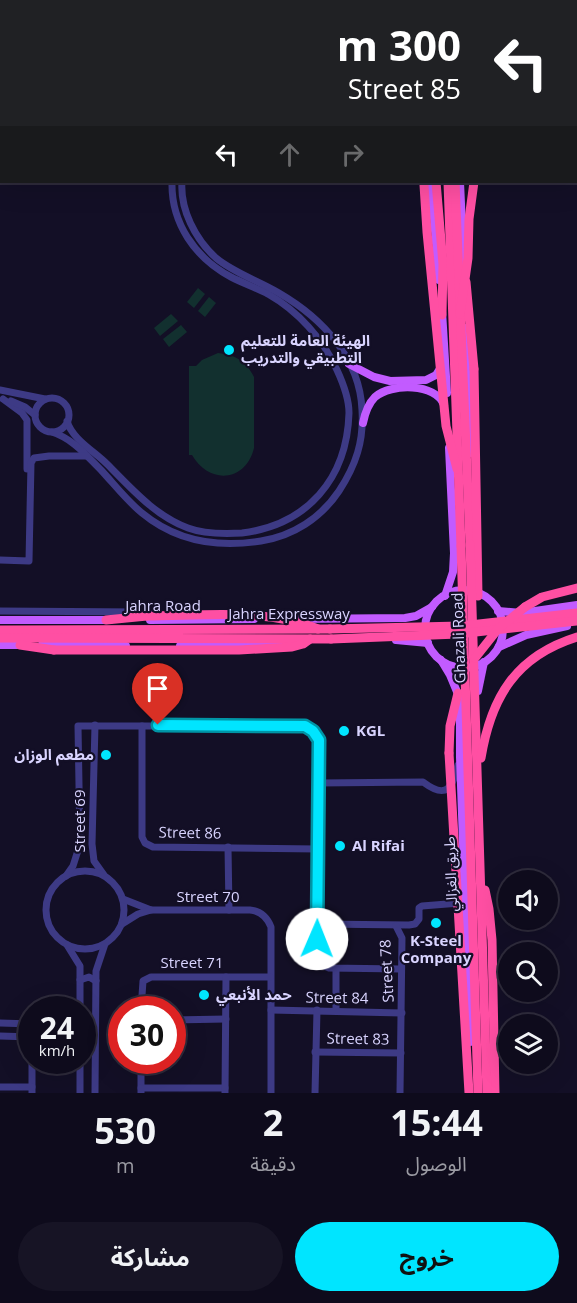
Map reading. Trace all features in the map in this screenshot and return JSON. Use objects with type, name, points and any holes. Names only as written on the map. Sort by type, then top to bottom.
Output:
[{"type":"highway","points":[[427,183],[427,232],[446,426],[457,469]]},
{"type":"highway","points":[[436,183],[443,264],[442,315]]},
{"type":"highway","name":"Ghazali Road","points":[[448,183],[478,1093]]},
{"type":"highway","name":"Ghazali Road","points":[[455,183],[489,1093]]},
{"type":"highway","points":[[460,314],[468,258],[469,219],[474,183]]},
{"type":"highway","points":[[463,238],[474,369],[478,604],[478,637],[474,655]]},
{"type":"highway","points":[[470,1093],[450,762],[450,735],[454,708],[465,677],[475,658],[506,621],[542,597],[577,588]]},
{"type":"highway","name":"Jahra Expressway","points":[[0,630],[461,626],[577,613]]},
{"type":"highway","points":[[106,620],[147,616],[264,616],[291,620],[318,629]]},
{"type":"highway","name":"Jahra Expressway","points":[[0,638],[310,639],[458,634],[577,623]]},
{"type":"highway","points":[[478,778],[485,734],[499,696],[526,663],[536,655],[554,645],[577,637]]},
{"type":"highway","points":[[20,645],[54,650],[238,650],[292,647],[310,639]]},
{"type":"highway","points":[[485,890],[492,940],[495,1093]]},
{"type":"main road","name":"Ghazali Road","points":[[427,183],[445,352],[454,553],[453,572],[445,596]]},
{"type":"main road","name":"Ghazali Road","points":[[460,183],[476,568],[484,596]]},
{"type":"main road","points":[[349,364],[374,377],[390,381],[426,380],[436,375],[445,352]]},
{"type":"main road","points":[[363,423],[366,409],[373,399],[391,389],[424,388],[435,392],[442,400],[447,414]]},
{"type":"main road","points":[[499,647],[503,625],[498,611],[484,596],[477,592],[460,591],[445,596],[432,607],[426,622],[428,643],[441,660],[462,668],[474,667],[484,662],[499,647],[532,633],[577,623]]},
{"type":"main road","points":[[498,611],[521,613],[577,605]]},
{"type":"main road","name":"Jahra Road","points":[[0,620],[405,618],[416,616],[432,607]]},
{"type":"main road","points":[[0,645],[175,646],[383,640],[428,643]]},
{"type":"main road","name":"طريق الغزالي","points":[[441,660],[460,699],[470,1093]]},
{"type":"main road","points":[[484,662],[478,688],[489,1093]]},
{"type":"street","points":[[0,390],[56,399],[63,403],[67,409],[67,422],[73,434],[94,451],[156,512],[189,529],[226,534],[262,530],[288,521],[320,495],[337,468],[345,443],[349,412],[344,385],[333,360],[315,333],[297,316],[269,295],[211,264],[199,253],[184,231],[176,213],[172,183]]},
{"type":"street","points":[[2,398],[25,407],[35,415],[40,427],[69,439],[141,512],[159,526],[184,537],[212,544],[264,541],[294,531],[310,522],[332,502],[349,475],[358,452],[363,423],[362,398],[357,381],[331,334],[306,311],[216,258],[200,240],[188,219],[181,195],[182,183]]},
{"type":"street","points":[[297,316],[301,317],[306,311]]},
{"type":"street","points":[[321,341],[325,333],[331,334]]},
{"type":"street","points":[[2,398],[22,413],[27,420],[29,436],[27,561]]},
{"type":"street","points":[[35,415],[36,408],[45,399]]},
{"type":"street","points":[[52,432],[67,422]]},
{"type":"street","points":[[27,561],[32,461],[40,457],[87,456]]},
{"type":"street","points":[[337,468],[346,471],[349,475]]},
{"type":"street","points":[[262,530],[264,541]]},
{"type":"street","points":[[0,561],[27,561]]},
{"type":"street","points":[[0,611],[139,612],[171,620]]},
{"type":"street","points":[[95,725],[305,726],[313,731],[319,740],[316,954],[320,964],[329,968],[401,969]]},
{"type":"street","name":"Street 69","points":[[66,876],[73,866],[80,844],[78,726],[95,725],[92,843],[94,861],[106,877]]},
{"type":"street","name":"Street 86","points":[[142,726],[142,837],[145,843],[153,847],[318,849]]},
{"type":"street","points":[[318,783],[423,782],[437,791],[450,788],[460,756]]},
{"type":"street","points":[[80,844],[86,847],[92,843]]},
{"type":"street","points":[[228,847],[229,910]]},
{"type":"street","points":[[67,945],[87,949],[105,944],[113,938],[122,924],[123,899],[116,886],[106,877],[90,871],[74,872],[52,888],[46,906],[46,915],[53,933],[67,945],[80,966],[79,996]]},
{"type":"street","points":[[396,927],[416,924],[419,919],[419,908],[422,906],[460,903],[465,897]]},
{"type":"street","name":"Street 70","points":[[123,899],[151,910]]},
{"type":"street","name":"Street 70","points":[[122,924],[138,914],[151,910],[256,911],[266,917],[271,927],[271,1093]]},
{"type":"street","name":"Street 78","points":[[318,924],[396,927],[402,938],[400,1093]]},
{"type":"street","points":[[95,1093],[96,981],[98,963],[105,944]]},
{"type":"street","points":[[336,969],[336,1011]]},
{"type":"street","points":[[141,1074],[141,1090],[225,1090],[226,976]]},
{"type":"street","points":[[80,980],[89,977],[96,981]]},
{"type":"street","name":"Street 71","points":[[142,996],[143,981],[151,977],[270,977]]},
{"type":"street","name":"Street 84","points":[[271,1010],[402,1013]]},
{"type":"street","points":[[315,1093],[317,1010]]},
{"type":"street","points":[[186,1020],[226,1019]]},
{"type":"street","points":[[0,1023],[18,1024]]},
{"type":"street","points":[[0,1036],[18,1037]]},
{"type":"street","name":"Street 83","points":[[315,1052],[401,1053]]},
{"type":"street","points":[[0,1087],[32,1090],[32,1074]]},
{"type":"street","points":[[80,1074],[80,1093]]},
{"type":"green space","points":[[198,288],[205,294],[194,308],[187,302]]},
{"type":"green space","points":[[209,297],[216,303],[205,317],[198,311]]},
{"type":"green space","points":[[171,314],[178,321],[160,336],[154,328]]},
{"type":"green space","points":[[181,325],[187,332],[169,347],[163,339]]},
{"type":"green space","points":[[218,353],[240,360],[254,377],[254,448],[243,468],[226,476],[208,471],[199,465],[192,455],[189,455],[189,366],[196,366],[202,360]]},
{"type":"place","name":"الهيئة العامة للتعليم التطبيقي والتدريب","points":[[229,350]]},
{"type":"place","name":"KGL","points":[[344,731]]},
{"type":"place","name":"مطعم الوزان","points":[[106,755]]},
{"type":"place","name":"Al Rifai","points":[[340,846]]},
{"type":"place","name":"K-Steel Company","points":[[436,923]]},
{"type":"place","name":"حمد الأنبعي","points":[[204,995]]},
{"type":"route","points":[[158,725],[305,726],[313,731],[319,740],[317,939]]}]
